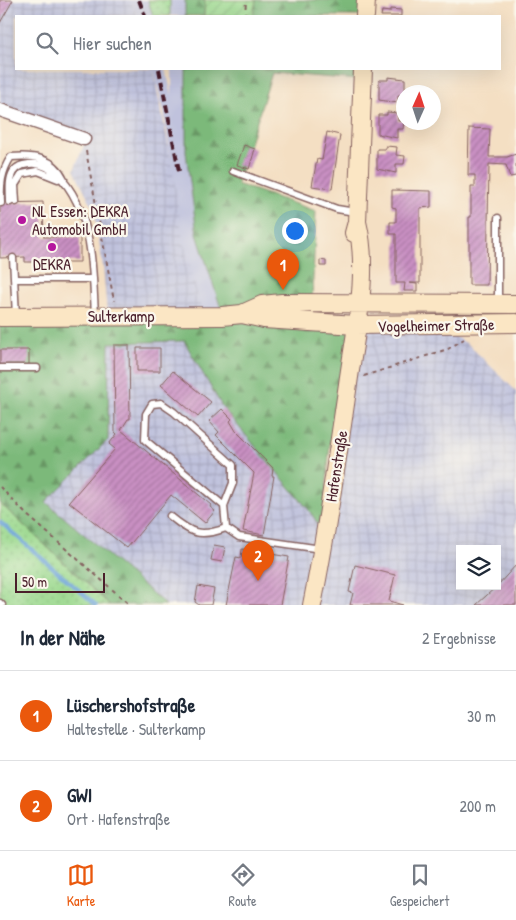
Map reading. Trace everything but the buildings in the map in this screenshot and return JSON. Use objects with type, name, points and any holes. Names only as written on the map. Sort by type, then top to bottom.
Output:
[{"type":"street","points":[[365,15],[366,0]]},
{"type":"street","name":"Hafenstraße","points":[[312,605],[356,325],[353,242],[358,217],[363,70]]},
{"type":"street","points":[[0,110],[84,139]]},
{"type":"street","name":"Sulterkamp","points":[[242,314],[262,305],[356,303]]},
{"type":"street","name":"Vogelheimer Straße","points":[[356,303],[516,304]]},
{"type":"street","name":"Sulterkamp","points":[[8,316],[198,316],[242,314],[264,319],[356,325]]},
{"type":"street","name":"Vogelheimer Straße","points":[[356,325],[516,323]]},
{"type":"lane","points":[[1,203],[0,184],[5,166],[11,157],[31,155],[46,160],[60,171],[81,212],[90,247],[95,316]]},
{"type":"lane","points":[[13,202],[13,173],[20,165],[34,163],[51,169],[66,183]]},
{"type":"lane","points":[[233,172],[358,217]]},
{"type":"lane","points":[[498,218],[498,303]]},
{"type":"lane","points":[[8,316],[14,280],[13,258]]},
{"type":"lane","points":[[14,280],[93,279]]},
{"type":"lane","points":[[0,368],[37,368]]},
{"type":"lane","points":[[224,506],[145,440],[146,414],[152,404],[161,403],[174,412],[233,465],[233,483],[224,506],[226,528]]},
{"type":"lane","points":[[170,516],[185,529],[199,534],[211,533],[226,528]]},
{"type":"lane","points":[[226,528],[239,537],[322,550]]},
{"type":"path","points":[[245,15],[246,0]]},
{"type":"path","points":[[84,139],[113,295],[114,316]]},
{"type":"path","points":[[348,381],[455,346],[464,340],[470,325]]},
{"type":"path","points":[[0,487],[26,514],[130,605]]},
{"type":"shaded area","points":[[0,0],[131,0],[137,15],[15,15],[15,70],[153,70],[203,315],[107,313],[103,267],[94,209],[74,170],[87,137],[0,107]]},
{"type":"shaded area","points":[[131,0],[148,0],[153,15],[137,15]]},
{"type":"shaded area","points":[[170,0],[185,0],[185,15],[170,15]]},
{"type":"shaded area","points":[[153,70],[166,70],[172,95],[172,70],[186,70],[186,152],[197,234],[223,315],[203,315],[183,239],[164,112]]},
{"type":"shaded area","points":[[356,326],[441,329],[468,344],[516,391],[516,605],[313,605]]},
{"type":"shaded area","points":[[184,341],[223,408],[308,509],[323,531],[310,605],[166,605],[45,502],[108,440],[109,343]]},
{"type":"green space","points":[[148,0],[170,0],[170,15],[153,15]]},
{"type":"green space","points":[[185,0],[205,0],[204,15],[185,15]]},
{"type":"green space","points":[[205,0],[256,0],[253,15],[204,15]]},
{"type":"green space","points":[[256,0],[364,0],[363,15],[253,15]]},
{"type":"green space","points":[[186,70],[361,70],[360,80],[272,73],[237,184],[316,211],[312,302],[223,315],[197,234],[186,152]]},
{"type":"green space","points":[[93,317],[354,326],[345,393],[330,442],[323,531],[308,509],[223,408],[184,341],[109,343],[108,440],[46,502],[166,605],[110,605],[0,503],[0,318]]},
{"type":"green space","points":[[0,503],[110,605],[0,605]]},
{"type":"waterway","points":[[0,522],[96,605]]},
{"type":"railway","points":[[139,0],[145,15]]},
{"type":"railway","points":[[159,70],[179,171]]},
{"type":"place","name":"NL Essen: DEKRA Automobil GmbH","points":[[22,220]]},
{"type":"place","name":"DEKRA","points":[[52,247]]},
{"type":"place","name":"Lüschershofstraße","points":[[283,290]]},
{"type":"place","name":"GWI","points":[[258,581]]}]
